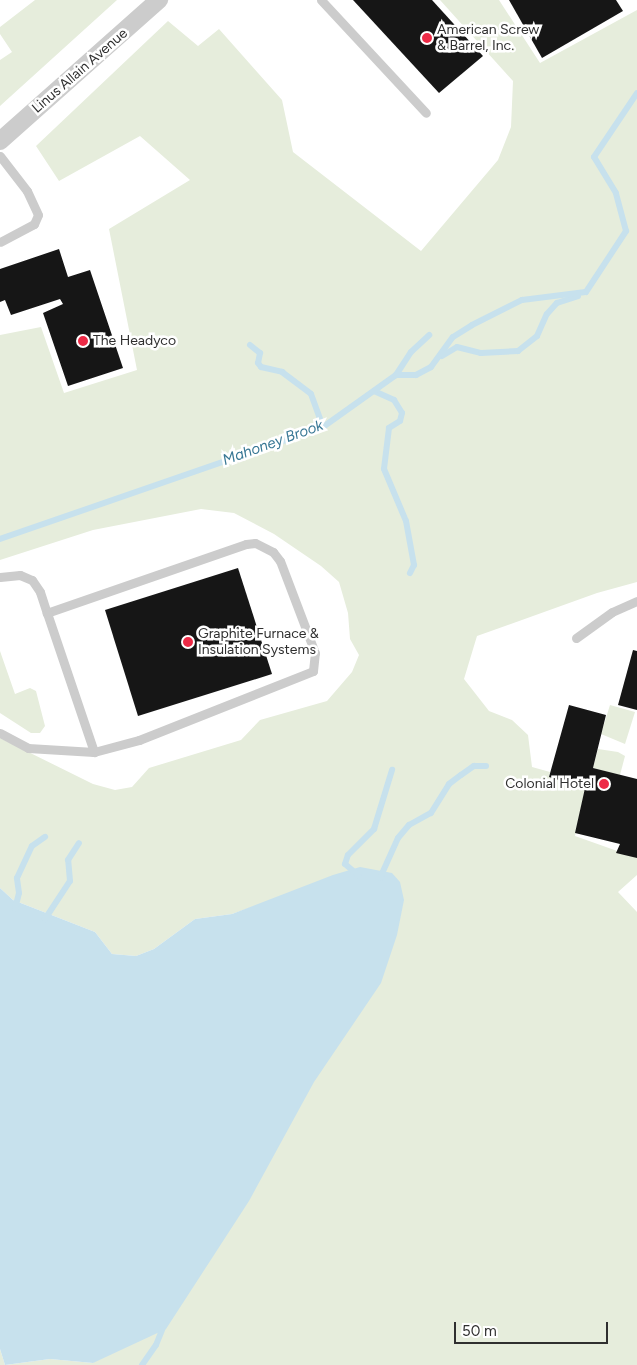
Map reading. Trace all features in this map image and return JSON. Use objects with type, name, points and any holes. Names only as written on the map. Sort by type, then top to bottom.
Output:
[{"type":"street","name":"Linus Allain Avenue","points":[[0,141],[160,0]]},
{"type":"lane","points":[[321,0],[426,113]]},
{"type":"lane","points":[[0,156],[28,191],[38,215],[34,224],[0,242]]},
{"type":"lane","points":[[0,733],[28,748],[94,752],[139,740],[303,677],[313,671],[315,653],[280,561],[273,552],[255,543],[47,613]]},
{"type":"lane","points":[[0,577],[20,575],[32,580],[40,592],[94,752]]},
{"type":"lane","points":[[576,638],[612,612],[637,601]]},
{"type":"green space","points":[[35,0],[117,0],[0,106],[0,60],[12,52],[0,34],[0,27]]},
{"type":"green space","points":[[440,0],[499,0],[540,63],[637,10],[637,582],[597,593],[477,636],[464,679],[489,711],[512,720],[528,735],[532,767],[550,772],[549,777],[585,788],[575,836],[637,858],[637,875],[618,892],[637,912],[637,1365],[5,1365],[50,1359],[93,1363],[305,888],[232,914],[195,919],[154,949],[136,956],[112,954],[95,932],[13,900],[0,888],[0,738],[93,784],[115,790],[132,787],[149,768],[241,740],[260,720],[327,701],[352,672],[359,655],[350,639],[348,613],[339,582],[321,566],[274,534],[234,513],[201,509],[93,530],[0,560],[0,335],[41,327],[64,393],[137,370],[109,229],[190,180],[140,136],[59,181],[36,146],[168,21],[198,46],[219,29],[282,100],[293,152],[421,251],[498,160],[511,127],[513,81]]},
{"type":"green space","points":[[0,651],[15,694],[30,688],[36,691],[45,726],[40,733],[31,733],[0,713]]},
{"type":"green space","points":[[610,705],[635,712],[625,744],[601,734]]},
{"type":"green space","points":[[598,749],[618,752],[625,756],[620,775],[593,768]]},
{"type":"green space","points":[[0,1349],[5,1365],[0,1365]]},
{"type":"water","points":[[360,867],[392,873],[400,882],[404,900],[397,935],[381,983],[314,1082],[249,1201],[166,1329],[93,1363],[50,1359],[5,1365],[0,1349],[0,888],[13,900],[95,932],[112,954],[136,956],[154,949],[195,919],[232,914],[333,875]]},
{"type":"building","name":"American Screw & Barrel, Inc.","points":[[353,0],[432,0],[483,56],[439,93]]},
{"type":"building","points":[[509,0],[616,0],[623,11],[542,58]]},
{"type":"building","name":"The Headyco","points":[[59,249],[68,277],[90,270],[123,368],[68,386],[43,313],[63,304],[60,299],[11,315],[5,300],[0,302],[0,269]]},
{"type":"building","name":"Graphite Furnace & Insulation Systems","points":[[238,568],[272,674],[138,716],[105,610]]},
{"type":"building","points":[[633,650],[637,651],[637,710],[618,705]]},
{"type":"building","name":"Colonial Hotel","points":[[569,705],[606,715],[593,768],[637,779],[637,858],[616,853],[620,844],[575,833],[585,788],[549,777]]},
{"type":"waterway","name":"Mahoney Brook","points":[[0,539],[323,427],[396,375],[416,375],[431,367],[453,337],[472,325],[522,300],[586,292],[626,231],[616,193],[594,157],[637,93]]},
{"type":"waterway","points":[[442,356],[457,347],[481,353],[518,351],[537,336],[547,314],[557,303],[578,296]]},
{"type":"waterway","points":[[396,375],[411,352],[429,335]]},
{"type":"waterway","points":[[250,345],[260,353],[258,363],[261,367],[282,372],[311,394],[323,427]]},
{"type":"waterway","points":[[374,391],[394,400],[402,413],[400,421],[389,428],[384,469],[406,521],[414,565],[410,573]]},
{"type":"waterway","points":[[380,878],[398,838],[409,825],[431,813],[449,784],[474,766],[486,766]]},
{"type":"waterway","points":[[358,875],[345,864],[348,855],[374,829],[392,770]]},
{"type":"waterway","points":[[15,909],[19,893],[17,878],[32,846],[45,837]]},
{"type":"waterway","points":[[45,919],[70,881],[68,860],[79,843]]},
{"type":"waterway","points":[[142,1365],[156,1345],[165,1323]]},
{"type":"place","name":"American Screw & Barrel, Inc.","points":[[427,38]]},
{"type":"place","name":"The Headyco","points":[[83,341]]},
{"type":"place","name":"Graphite Furnace & Insulation Systems","points":[[188,642]]},
{"type":"place","name":"Colonial Hotel","points":[[604,784]]}]
